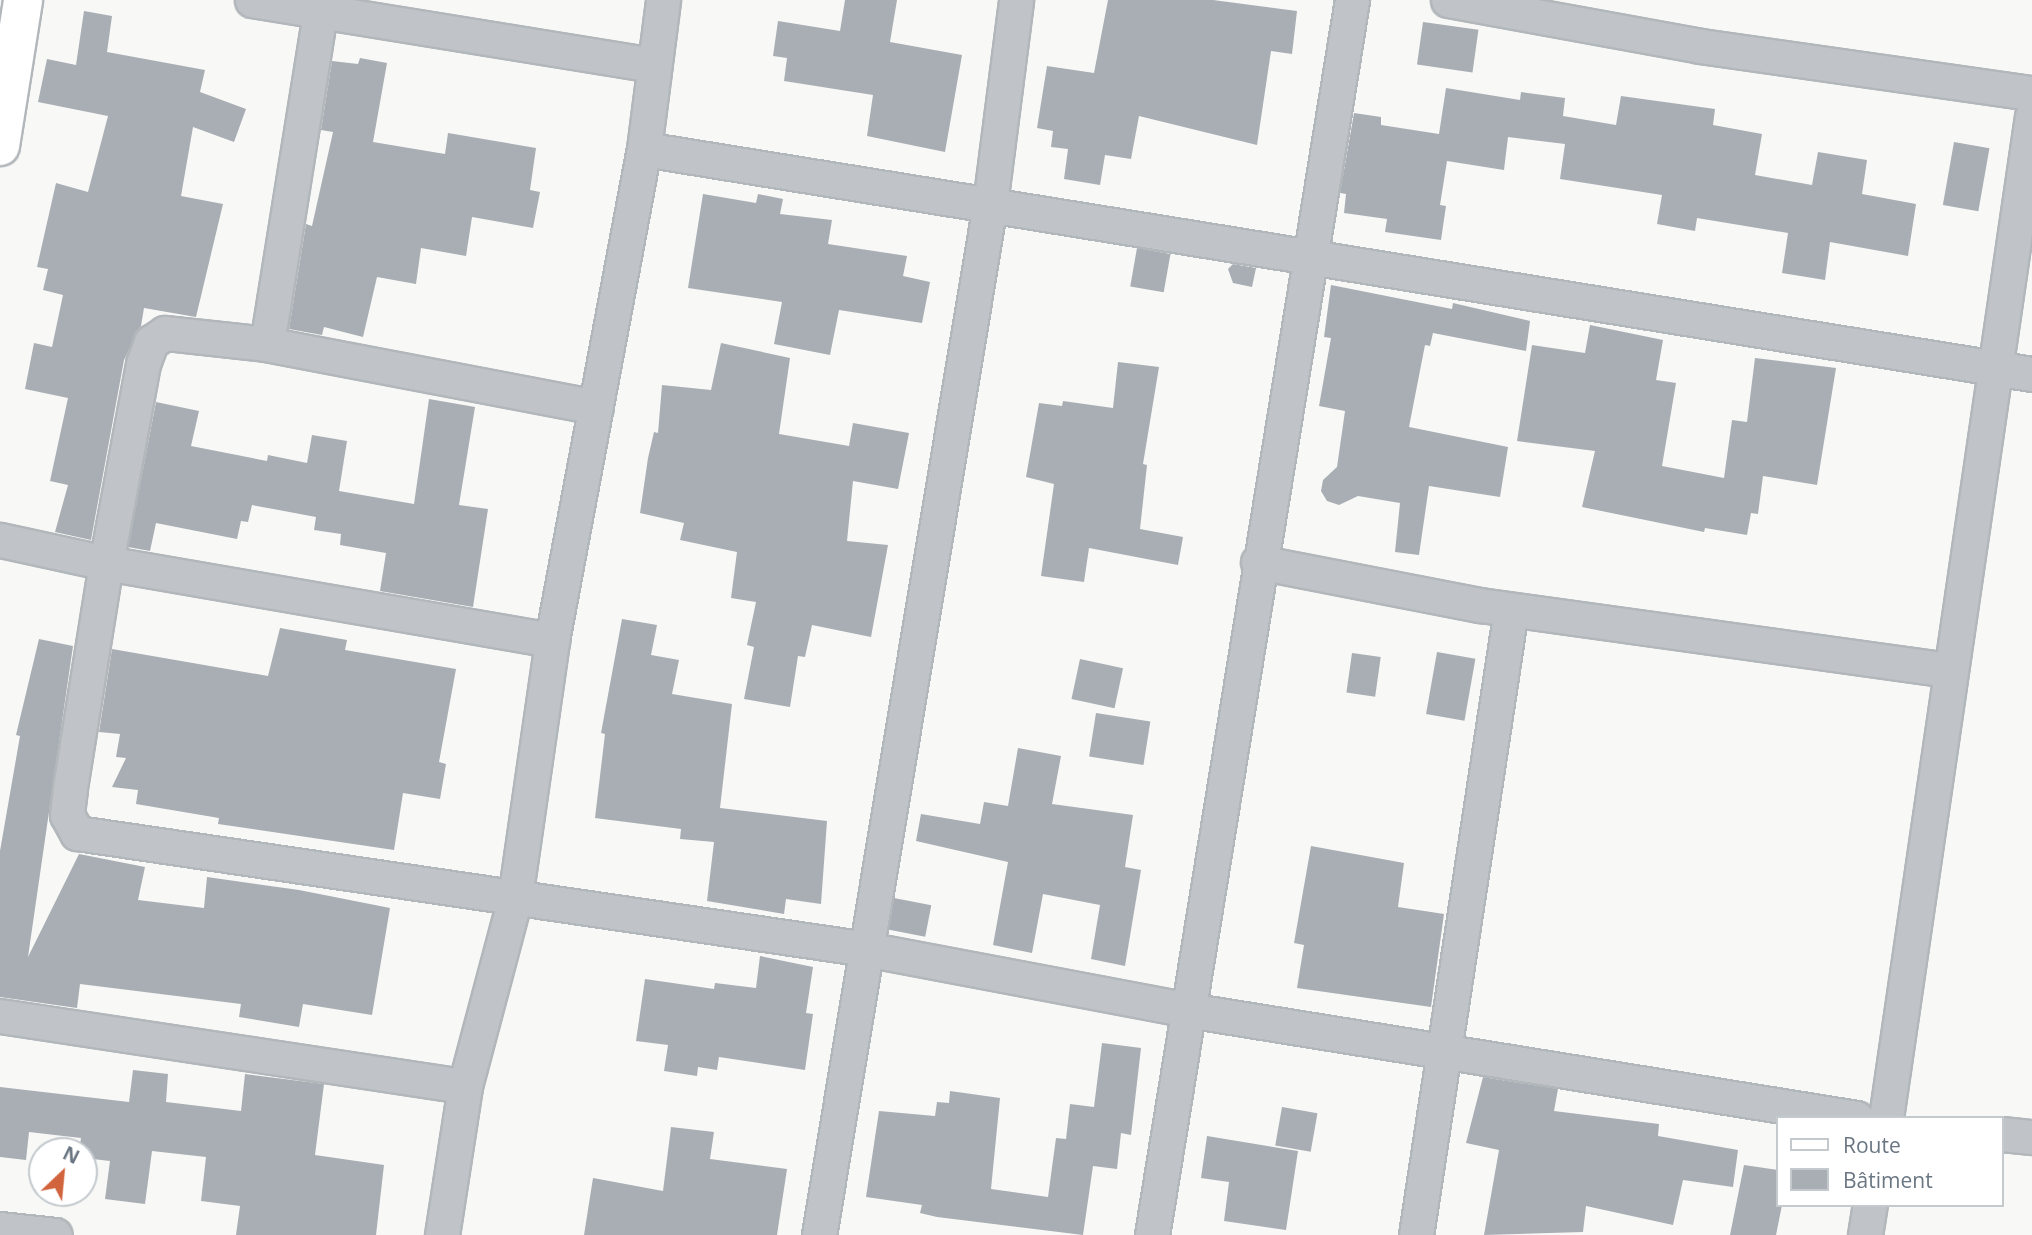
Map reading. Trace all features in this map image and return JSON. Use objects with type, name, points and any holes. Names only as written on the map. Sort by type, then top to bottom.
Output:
[{"type":"street","points":[[0,146],[23,0]]},
{"type":"street","points":[[252,0],[321,5],[654,65]]},
{"type":"street","points":[[442,1235],[465,1086],[515,898],[552,640],[644,149],[663,0]]},
{"type":"street","points":[[819,1235],[990,204],[1016,0]]},
{"type":"street","points":[[1152,1235],[1258,562],[1352,0]]},
{"type":"street","points":[[1448,0],[1700,46],[2032,93]]},
{"type":"street","points":[[267,344],[321,5]]},
{"type":"street","points":[[1886,1116],[1948,670],[2032,116]]},
{"type":"street","points":[[644,149],[2032,374]]},
{"type":"street","points":[[596,407],[267,344],[165,333],[151,342],[143,364],[106,563],[68,802],[67,815],[77,834],[866,949],[1188,1010],[1446,1049],[1844,1116]]},
{"type":"street","points":[[0,540],[106,563],[552,640]]},
{"type":"street","points":[[1258,562],[1511,610],[1948,670]]},
{"type":"street","points":[[1416,1235],[1511,610]]},
{"type":"street","points":[[0,1016],[465,1086]]},
{"type":"street","points":[[2004,1134],[2032,1137]]},
{"type":"street","points":[[1865,1235],[1871,1207]]},
{"type":"street","points":[[0,1228],[55,1235]]},
{"type":"building","points":[[845,0],[897,0],[890,42],[962,55],[945,152],[867,136],[873,95],[784,81],[787,58],[773,56],[778,21],[840,31]]},
{"type":"building","points":[[1108,0],[1213,0],[1297,11],[1292,54],[1271,51],[1257,145],[1139,116],[1131,159],[1105,155],[1100,185],[1064,179],[1068,149],[1051,147],[1053,131],[1037,128],[1047,66],[1094,73]]},
{"type":"building","points":[[84,11],[112,16],[107,52],[205,70],[200,92],[246,109],[234,142],[193,127],[181,196],[223,204],[196,317],[144,308],[141,326],[124,360],[91,540],[55,532],[68,485],[50,481],[68,398],[25,389],[34,343],[52,347],[63,295],[43,290],[48,269],[37,267],[56,183],[88,192],[108,116],[38,102],[47,59],[76,65]]},
{"type":"building","points":[[1423,22],[1478,30],[1472,72],[1417,65]]},
{"type":"building","points":[[360,58],[387,63],[373,142],[445,154],[448,133],[536,148],[530,190],[540,192],[533,228],[472,217],[466,256],[421,248],[416,284],[377,277],[363,337],[324,327],[322,335],[289,329],[306,224],[312,226],[333,132],[321,130],[332,61],[358,64]]},
{"type":"building","points":[[1446,88],[1520,100],[1521,92],[1565,98],[1563,116],[1616,125],[1621,96],[1715,109],[1713,125],[1762,134],[1755,175],[1812,185],[1818,152],[1867,160],[1862,194],[1916,204],[1908,256],[1830,242],[1825,280],[1782,273],[1788,233],[1697,218],[1695,231],[1657,224],[1662,195],[1560,179],[1565,144],[1508,137],[1504,170],[1447,161],[1440,205],[1446,206],[1441,240],[1385,232],[1387,219],[1344,213],[1346,194],[1340,193],[1354,113],[1381,117],[1381,125],[1439,134]]},
{"type":"building","points":[[1954,142],[1989,148],[1978,211],[1943,205]]},
{"type":"building","points":[[703,194],[756,203],[758,194],[783,199],[780,214],[832,220],[828,244],[907,256],[903,276],[930,282],[922,323],[839,310],[830,355],[774,344],[782,302],[688,288]]},
{"type":"building","points":[[1137,248],[1170,254],[1164,292],[1130,286]]},
{"type":"building","points":[[1233,264],[1256,268],[1252,287],[1233,283],[1228,269]]},
{"type":"building","points":[[1331,285],[1452,309],[1453,303],[1530,321],[1526,351],[1433,333],[1430,346],[1425,345],[1409,427],[1508,447],[1500,497],[1429,486],[1419,555],[1395,552],[1400,503],[1358,496],[1339,505],[1327,501],[1321,491],[1323,480],[1337,467],[1345,411],[1319,406],[1331,338],[1324,337]]},
{"type":"building","points":[[1590,325],[1663,340],[1656,380],[1676,383],[1662,466],[1724,478],[1732,420],[1747,422],[1755,358],[1836,368],[1817,485],[1763,476],[1758,514],[1751,513],[1747,535],[1705,528],[1704,532],[1582,507],[1595,451],[1517,441],[1532,345],[1585,353]]},
{"type":"building","points":[[721,343],[790,358],[779,434],[849,446],[853,423],[909,433],[898,489],[853,481],[847,541],[888,545],[871,637],[812,625],[805,657],[798,656],[790,707],[744,699],[754,647],[747,645],[756,602],[731,598],[737,552],[680,540],[684,523],[640,513],[648,458],[654,432],[658,433],[662,385],[711,390]]},
{"type":"building","points":[[1118,362],[1159,367],[1143,464],[1147,465],[1140,529],[1183,537],[1178,565],[1089,548],[1084,582],[1041,576],[1054,484],[1026,477],[1039,403],[1062,406],[1063,401],[1113,408]]},
{"type":"building","points":[[429,399],[475,407],[459,505],[488,509],[473,607],[380,591],[386,553],[340,545],[341,534],[314,530],[316,517],[252,505],[248,522],[241,521],[237,539],[156,523],[150,551],[128,547],[156,402],[199,411],[191,446],[267,461],[268,455],[307,463],[312,435],[347,441],[339,491],[414,504]]},
{"type":"building","points":[[622,619],[657,625],[651,655],[679,660],[672,694],[732,704],[720,808],[827,821],[821,904],[786,899],[784,914],[707,901],[714,842],[680,839],[681,829],[595,818],[605,734],[601,733]]},
{"type":"building","points":[[280,628],[347,640],[345,650],[456,669],[439,762],[446,764],[440,799],[403,793],[394,850],[218,824],[219,818],[136,804],[138,790],[112,787],[126,758],[116,757],[120,734],[99,732],[112,649],[268,676]]},
{"type":"building","points":[[39,639],[73,646],[28,957],[79,854],[145,867],[138,900],[204,908],[207,877],[299,890],[390,908],[372,1015],[303,1004],[299,1027],[239,1017],[241,1004],[80,984],[77,1008],[0,997],[0,851],[20,736],[16,735]]},
{"type":"building","points":[[1437,652],[1475,659],[1464,721],[1426,714]]},
{"type":"building","points":[[1352,653],[1381,657],[1375,697],[1346,693]]},
{"type":"building","points":[[1080,659],[1123,668],[1115,708],[1071,699]]},
{"type":"building","points":[[1096,713],[1150,722],[1143,765],[1089,756]]},
{"type":"building","points":[[1018,748],[1061,756],[1052,804],[1133,815],[1125,867],[1141,870],[1125,966],[1091,959],[1100,905],[1043,894],[1032,953],[993,945],[1008,862],[916,841],[921,814],[980,824],[984,802],[1008,806]]},
{"type":"building","points":[[1311,846],[1404,863],[1398,907],[1444,914],[1431,1007],[1297,988],[1304,945],[1294,943]]},
{"type":"building","points":[[894,898],[931,905],[925,937],[888,929]]},
{"type":"building","points":[[760,956],[813,967],[806,1013],[813,1014],[805,1070],[719,1057],[717,1070],[698,1067],[697,1076],[664,1071],[668,1045],[636,1041],[645,979],[714,989],[715,983],[756,988]]},
{"type":"building","points":[[1102,1043],[1141,1048],[1131,1135],[1121,1133],[1117,1169],[1093,1166],[1083,1235],[937,1217],[920,1213],[922,1205],[866,1197],[879,1111],[935,1116],[937,1102],[949,1103],[950,1091],[1000,1098],[991,1189],[1048,1197],[1056,1138],[1066,1139],[1070,1104],[1094,1107]]},
{"type":"building","points":[[133,1070],[168,1074],[166,1102],[241,1111],[245,1074],[324,1084],[315,1155],[384,1165],[376,1235],[236,1235],[240,1206],[201,1201],[206,1157],[152,1151],[145,1204],[105,1199],[110,1161],[98,1160],[98,1137],[29,1132],[26,1160],[0,1157],[0,1087],[129,1102]]},
{"type":"building","points":[[1483,1077],[1558,1089],[1554,1111],[1659,1124],[1658,1136],[1738,1150],[1733,1187],[1683,1180],[1673,1225],[1586,1206],[1583,1232],[1484,1235],[1499,1150],[1466,1143]]},
{"type":"building","points":[[1282,1107],[1317,1113],[1311,1152],[1275,1145]]},
{"type":"building","points":[[671,1127],[714,1132],[710,1159],[787,1169],[777,1235],[584,1235],[593,1178],[663,1191]]},
{"type":"building","points":[[1207,1136],[1298,1151],[1286,1230],[1224,1221],[1229,1182],[1201,1178]]},
{"type":"building","points":[[1744,1165],[1776,1170],[1776,1207],[1782,1207],[1776,1235],[1730,1235]]}]
